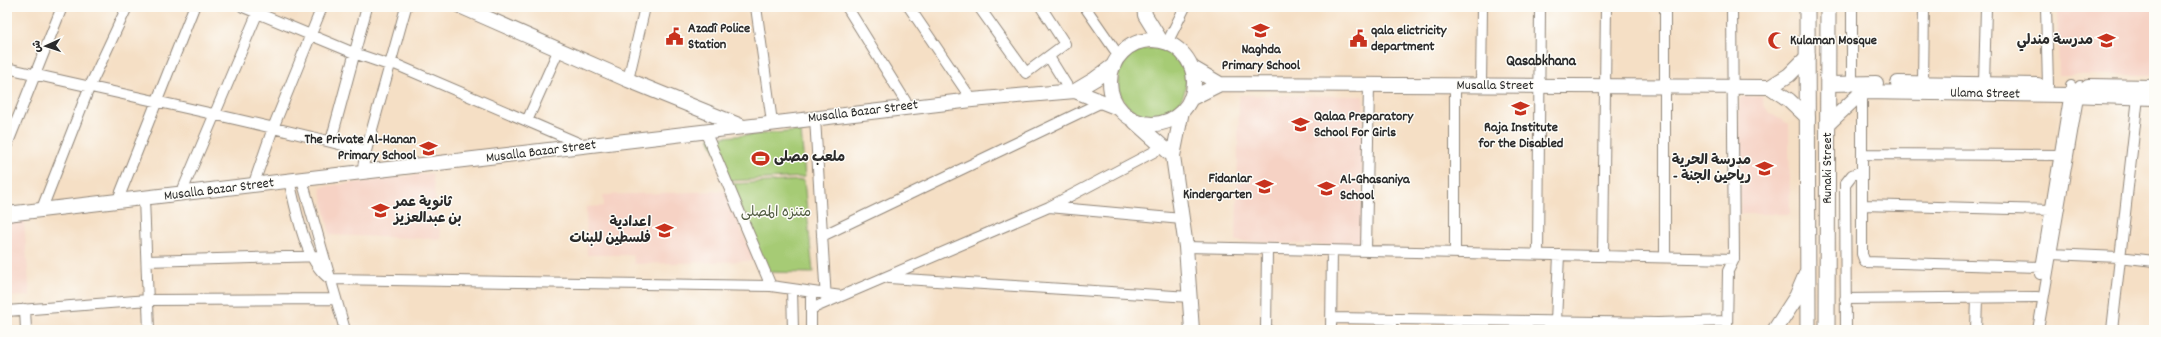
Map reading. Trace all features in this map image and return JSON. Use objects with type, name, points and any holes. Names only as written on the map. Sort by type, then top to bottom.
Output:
[{"type":"main road","name":"Runaki Street","points":[[1807,7],[1808,330]]},
{"type":"main road","name":"Runaki Street","points":[[1827,330],[1828,124],[1830,84],[1828,7]]},
{"type":"main road","points":[[1775,330],[1796,296],[1808,271]]},
{"type":"street","points":[[7,145],[62,7]]},
{"type":"street","points":[[41,210],[89,88],[127,7]]},
{"type":"street","points":[[117,202],[155,102],[194,7]]},
{"type":"street","points":[[243,7],[259,10],[310,35],[354,53],[390,63],[585,146]]},
{"type":"street","points":[[253,186],[273,128],[322,7]]},
{"type":"street","points":[[331,141],[367,7]]},
{"type":"street","points":[[362,173],[366,151],[406,7]]},
{"type":"street","points":[[462,7],[628,80],[742,126]]},
{"type":"street","points":[[628,80],[645,7]]},
{"type":"street","points":[[756,7],[772,122]]},
{"type":"street","points":[[848,7],[909,107]]},
{"type":"street","points":[[909,7],[972,100]]},
{"type":"street","points":[[979,7],[1026,73],[1065,44],[1042,7]]},
{"type":"street","points":[[1085,7],[1116,60]]},
{"type":"street","points":[[1164,42],[1185,7]]},
{"type":"street","points":[[1481,85],[1482,7]]},
{"type":"street","points":[[1538,255],[1538,86],[1540,7]]},
{"type":"street","points":[[1603,256],[1606,7]]},
{"type":"street","points":[[1665,7],[1665,257]]},
{"type":"street","points":[[1332,318],[1391,319],[1456,325],[1556,321],[1658,326],[1727,325],[1728,271],[1734,259],[1732,7]]},
{"type":"street","points":[[1852,7],[1862,154],[1862,254],[1865,262],[2041,267]]},
{"type":"street","points":[[1923,83],[1924,7]]},
{"type":"street","points":[[1984,84],[1986,7]]},
{"type":"street","points":[[2046,7],[2048,86]]},
{"type":"street","points":[[181,194],[259,10]]},
{"type":"street","points":[[1136,43],[1145,11]]},
{"type":"street","points":[[1145,11],[1164,42]]},
{"type":"street","points":[[1134,121],[1147,124],[1160,124],[1172,119],[1182,111],[1190,100],[1193,83],[1191,67],[1185,57],[1177,49],[1164,42],[1149,40],[1136,43],[1116,60],[1110,79],[1112,94],[1118,108],[1173,156]]},
{"type":"street","points":[[527,121],[559,49]]},
{"type":"street","points":[[1808,56],[1789,75],[1770,87],[1789,100],[1808,118]]},
{"type":"street","points":[[1049,57],[1072,91]]},
{"type":"street","name":"Musalla Bazar Street","points":[[7,214],[296,181],[772,122],[972,100],[1072,91],[1095,79],[1116,60]]},
{"type":"street","name":"Musalla Street","points":[[1191,67],[1220,84]]},
{"type":"street","points":[[7,68],[89,88],[215,114],[331,141],[366,151]]},
{"type":"street","name":"Ulama Street","points":[[1858,86],[1923,83],[1984,84],[2048,86],[2075,91],[2154,87]]},
{"type":"street","name":"Musalla Street","points":[[1190,100],[1220,84],[1770,87]]},
{"type":"street","name":"Ulama Street","points":[[1830,84],[2075,91],[2154,98]]},
{"type":"street","points":[[1366,251],[1369,85]]},
{"type":"street","points":[[1454,253],[1456,85]]},
{"type":"street","points":[[1828,124],[1858,86]]},
{"type":"street","name":"Musalla Bazar Street","points":[[1072,91],[1104,101],[1118,108]]},
{"type":"street","points":[[2032,330],[2036,297],[2060,155],[2075,91]]},
{"type":"street","points":[[2038,330],[2051,254],[2075,91]]},
{"type":"street","points":[[2112,330],[2138,97]]},
{"type":"street","points":[[822,236],[1104,101]]},
{"type":"street","points":[[1182,111],[1173,156],[1186,247],[1192,330]]},
{"type":"street","points":[[815,118],[826,299]]},
{"type":"street","points":[[705,131],[771,286]]},
{"type":"street","points":[[811,309],[826,299],[841,296],[885,278],[1050,207],[1163,147]]},
{"type":"street","points":[[1862,154],[2060,155]]},
{"type":"street","points":[[1846,330],[1844,184],[1852,175],[1862,171]]},
{"type":"street","points":[[296,181],[311,256],[324,274],[330,279],[771,286],[811,292],[826,299]]},
{"type":"street","points":[[296,181],[323,256],[345,330]]},
{"type":"street","points":[[144,198],[149,330]]},
{"type":"street","points":[[1862,205],[2051,210]]},
{"type":"street","points":[[1050,207],[1182,219]]},
{"type":"street","points":[[1186,247],[1734,259]]},
{"type":"street","points":[[1266,330],[1267,249]]},
{"type":"street","points":[[1331,330],[1332,250]]},
{"type":"street","points":[[2051,254],[2154,260]]},
{"type":"street","points":[[1556,321],[1559,255]]},
{"type":"street","points":[[147,260],[323,256]]},
{"type":"street","points":[[885,278],[1190,296]]},
{"type":"street","points":[[792,289],[793,330]]},
{"type":"street","points":[[811,292],[811,330]]},
{"type":"street","points":[[1845,299],[2036,297]]},
{"type":"street","points":[[1976,330],[1977,298]]},
{"type":"street","points":[[7,310],[148,300],[336,299]]},
{"type":"street","points":[[24,309],[26,330]]},
{"type":"street","points":[[1391,319],[1391,330]]},
{"type":"shaded area","name":"مدرسة مندلي","points":[[2057,7],[2154,7],[2154,75],[2059,75]]},
{"type":"shaded area","points":[[1239,95],[1364,96],[1361,247],[1236,241]]},
{"type":"shaded area","name":"مدرسة الحرية - رياحين الجنة","points":[[1762,96],[1764,105],[1769,113],[1789,124],[1790,214],[1740,214],[1739,101],[1742,97]]},
{"type":"shaded area","name":"ثانوية عمر بن عبدالعزيز","points":[[432,173],[441,239],[330,235],[320,187]]},
{"type":"shaded area","name":"اعدادية فلسطين للبنات","points":[[725,191],[755,261],[634,264],[633,255],[587,255],[586,207],[604,206],[603,195]]},
{"type":"shaded area","points":[[24,220],[30,296],[7,297],[7,222]]},
{"type":"green space","points":[[1152,48],[1165,51],[1176,58],[1183,69],[1186,82],[1183,95],[1176,106],[1165,113],[1152,116],[1139,113],[1128,106],[1121,95],[1118,82],[1121,69],[1128,58],[1139,51]]},
{"type":"green space","name":"ملعب مصلى","points":[[801,131],[805,177],[729,181],[709,138]]},
{"type":"green space","name":"متنزه المصلى","points":[[804,180],[813,273],[765,272],[731,184]]},
{"type":"place","name":"Naghda Primary School","points":[[1261,30]]},
{"type":"place","name":"Azadî Police Station","points":[[675,37]]},
{"type":"place","name":"qala elictricity department","points":[[1358,39]]},
{"type":"place","name":"Kulaman Mosque","points":[[1777,41]]},
{"type":"place","name":"مدرسة مندلي","points":[[2106,41]]},
{"type":"place","name":"Raja Institute for the Disabled","points":[[1521,108]]},
{"type":"place","name":"Qalaa Preparatory School For Girls","points":[[1301,125]]},
{"type":"place","name":"The Private Al-Hanan Primary School","points":[[429,148]]},
{"type":"place","name":"ملعب مصلى","points":[[761,158]]},
{"type":"place","name":"مدرسة الحرية - رياحين الجنة","points":[[1764,169]]},
{"type":"place","name":"Fidanlar Kindergarten","points":[[1265,187]]},
{"type":"place","name":"Al-Ghasaniya School","points":[[1327,188]]},
{"type":"place","name":"ثانوية عمر بن عبدالعزيز","points":[[381,211]]},
{"type":"place","name":"اعدادية فلسطين للبنات","points":[[664,231]]},
{"type":"district","name":"Qasabkhana","points":[[1541,62]]}]
